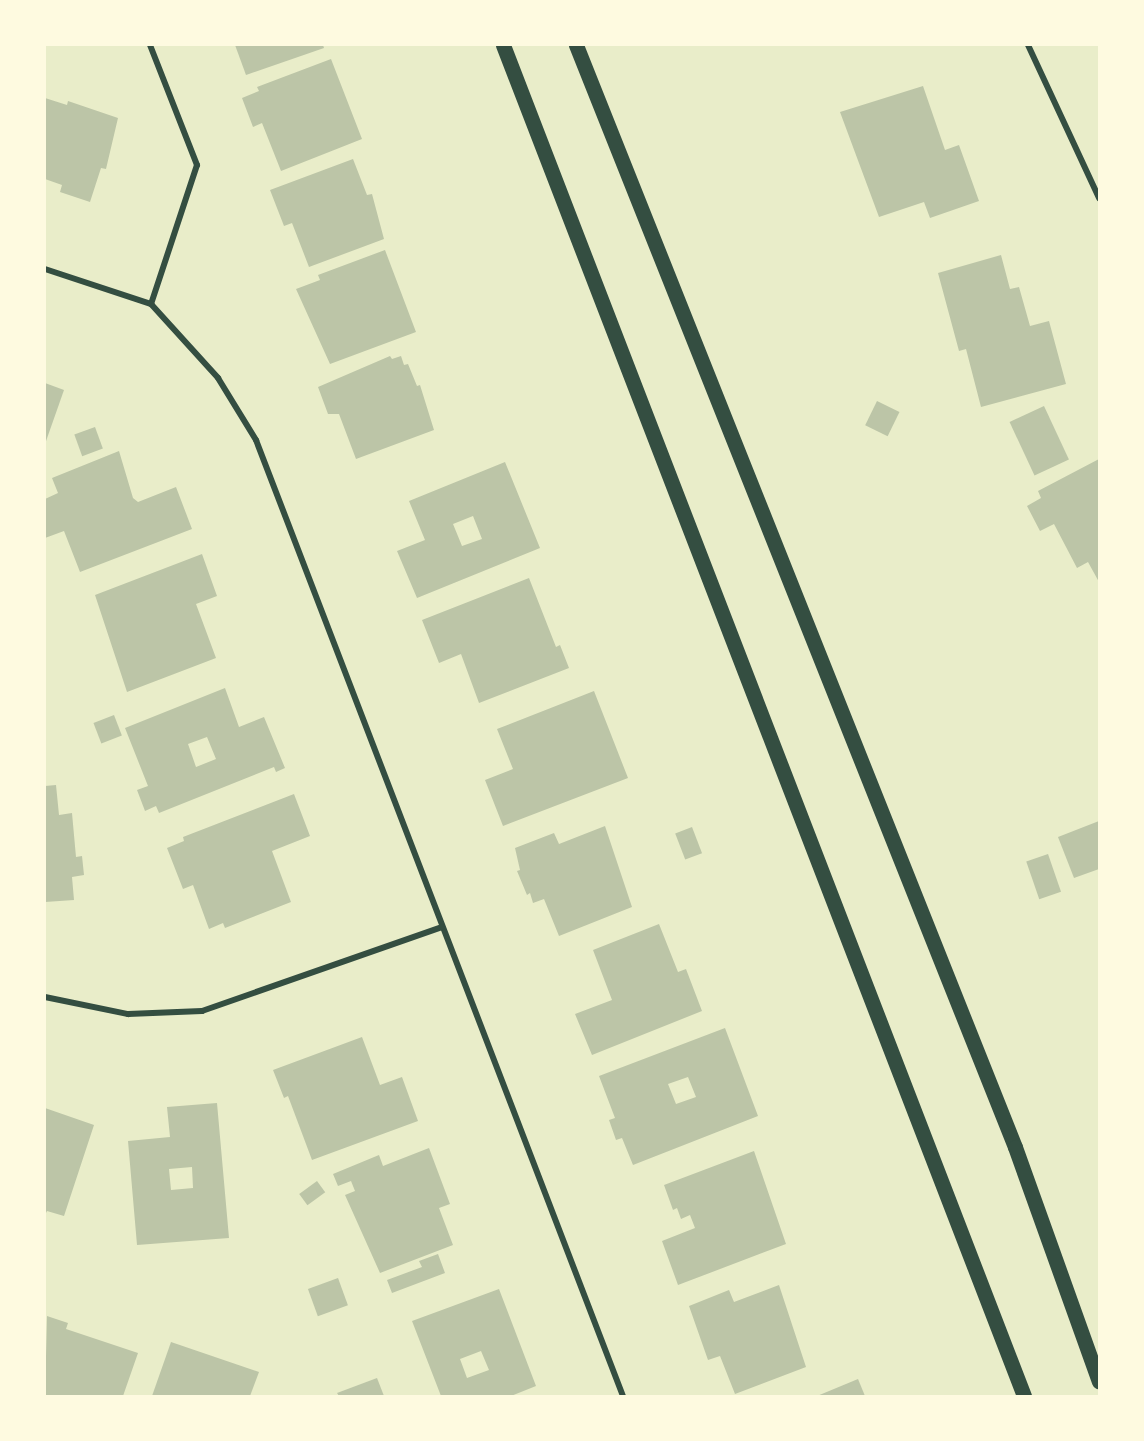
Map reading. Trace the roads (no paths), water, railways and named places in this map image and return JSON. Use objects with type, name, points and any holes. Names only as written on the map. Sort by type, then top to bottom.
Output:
[{"type":"main road","points":[[503,45],[1024,1396]]},
{"type":"main road","points":[[576,45],[1014,1147],[1099,1381]]},
{"type":"street","points":[[150,45],[197,165],[151,304]]},
{"type":"street","points":[[1028,45],[1099,198]]},
{"type":"street","points":[[45,269],[151,304],[218,378],[256,440],[623,1396]]},
{"type":"street","points":[[45,997],[128,1014],[202,1011],[442,927]]}]
